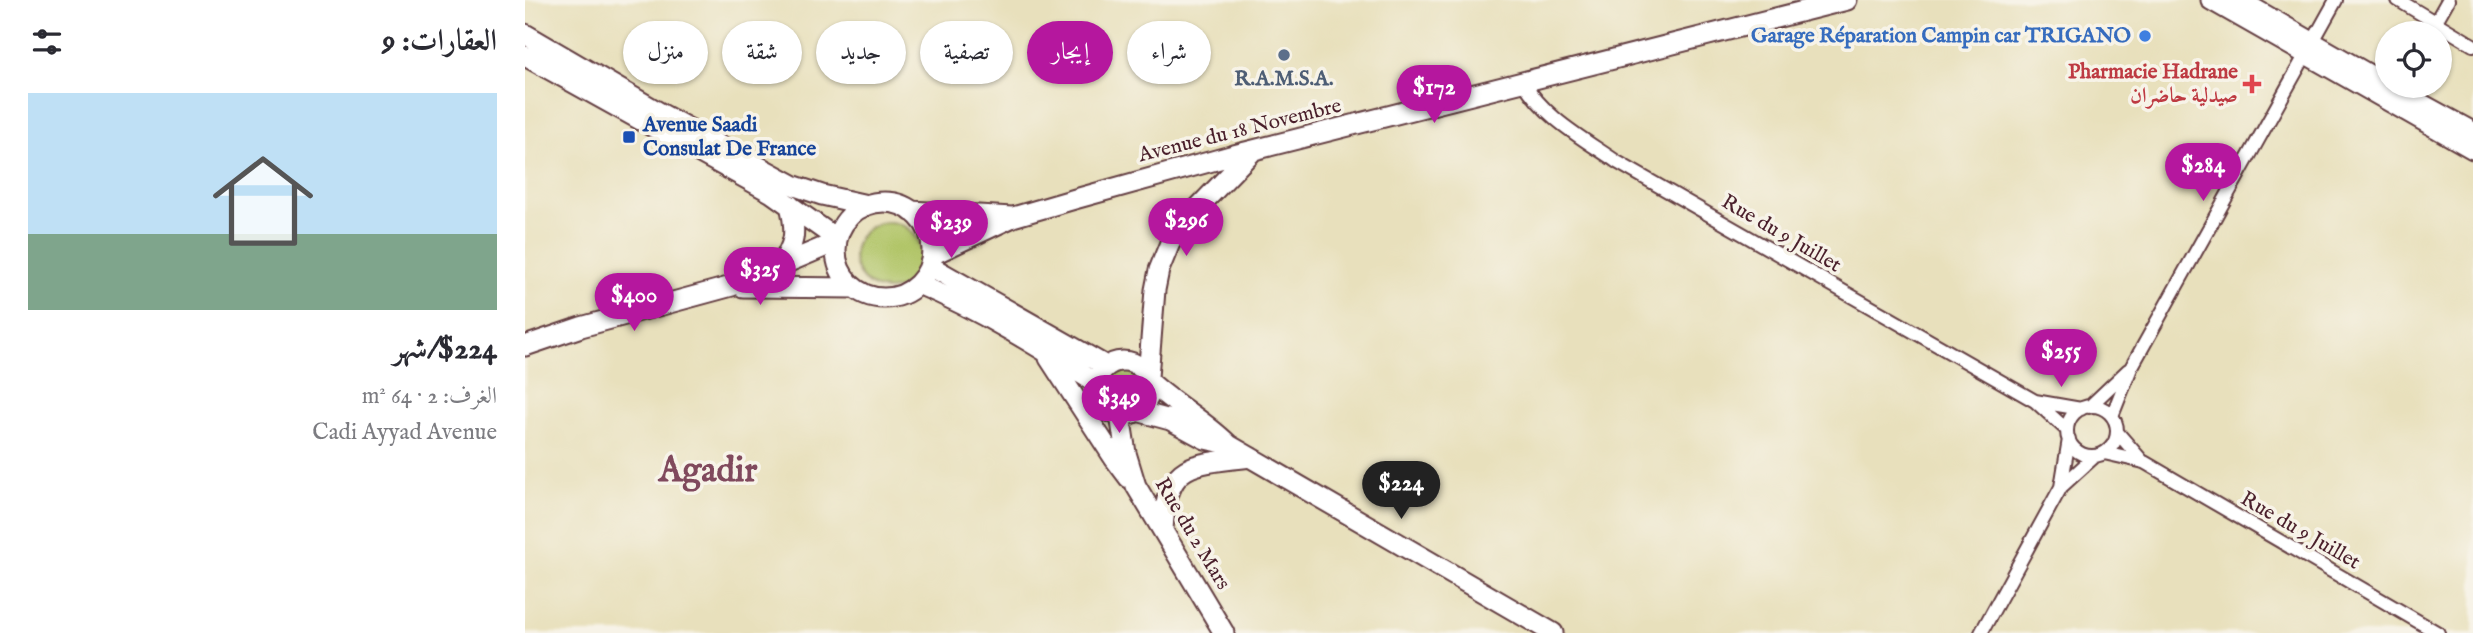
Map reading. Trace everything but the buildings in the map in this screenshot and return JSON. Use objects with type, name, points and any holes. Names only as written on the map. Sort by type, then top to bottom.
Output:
[{"type":"main road","name":"Avenue du 18 Novembre","points":[[931,260],[1013,217],[1523,81],[1847,0]]},
{"type":"main road","points":[[2211,0],[2375,79]]},
{"type":"main road","points":[[2239,0],[2309,48],[2473,149]]},
{"type":"main road","points":[[525,34],[662,114],[795,186],[867,205]]},
{"type":"main road","points":[[525,56],[790,205],[837,241]]},
{"type":"main road","points":[[2412,98],[2473,132]]},
{"type":"main road","points":[[1129,413],[1148,398],[1155,290],[1159,270],[1170,243],[1183,223],[1251,152]]},
{"type":"main road","points":[[882,202],[898,204],[911,211],[923,223],[931,238],[931,260],[918,284],[904,294],[887,298],[869,296],[854,288],[839,267],[837,241],[847,219],[867,205],[882,202]]},
{"type":"main road","points":[[779,268],[791,250],[794,237],[795,225],[790,205]]},
{"type":"main road","name":"Avenue du 18 Novembre","points":[[911,211],[1013,217]]},
{"type":"main road","points":[[525,346],[581,327],[732,286],[837,241]]},
{"type":"main road","points":[[931,260],[1060,341],[1107,366]]},
{"type":"main road","points":[[918,284],[1045,351],[1096,383]]},
{"type":"main road","points":[[732,286],[854,288]]},
{"type":"main road","points":[[1045,351],[1114,458],[1136,486]]},
{"type":"main road","points":[[1229,445],[1205,439],[1170,420],[1109,411],[1101,404],[1096,394],[1099,373],[1107,366],[1125,360],[1135,363],[1167,397],[1211,427],[1229,445],[1553,633]]},
{"type":"main road","name":"Rue du 2 Mars","points":[[1129,413],[1126,453],[1136,486],[1224,633]]},
{"type":"main road","points":[[1163,530],[1164,504],[1174,479],[1182,471],[1204,463],[1250,457]]},
{"type":"street","points":[[2112,416],[2131,368],[2336,0]]},
{"type":"street","points":[[2397,0],[2432,21]]},
{"type":"street","points":[[2436,21],[2448,0]]},
{"type":"street","points":[[2452,33],[2473,45]]},
{"type":"street","name":"Rue du 9 Juillet","points":[[1523,81],[1532,96],[1553,117],[1618,163],[2035,401],[2068,435]]},
{"type":"street","points":[[1981,633],[2061,487],[2068,435],[2074,415],[2131,368]]},
{"type":"street","name":"Rue du 9 Juillet","points":[[2035,401],[2085,408]]},
{"type":"street","points":[[2061,487],[2111,448],[2117,432],[2112,416],[2105,410],[2085,408]]},
{"type":"street","name":"Rue du 9 Juillet","points":[[2117,432],[2144,462],[2438,633]]},
{"type":"street","points":[[2068,435],[2079,452],[2100,455]]},
{"type":"street","name":"Rue du 9 Juillet","points":[[2100,455],[2144,462]]},
{"type":"green space","points":[[881,222],[895,222],[907,227],[917,237],[922,256],[917,275],[907,285],[895,290],[881,290],[869,285],[859,275],[854,263],[854,249],[859,237],[869,227]]},
{"type":"green space","points":[[1124,364],[1140,371],[1147,387],[1140,403],[1124,410],[1108,403],[1101,387],[1108,371]]},
{"type":"place","name":"Garage Réparation Campin car TRIGANO","points":[[2145,36]]},
{"type":"place","name":"R.A.M.S.A.","points":[[1284,55]]},
{"type":"place","name":"Pharmacie Hadrane صيدلية حاضران","points":[[2252,84]]},
{"type":"place","name":"Avenue Saadi Consulat De France","points":[[629,137]]},
{"type":"district","name":"Agadir","points":[[708,471]]}]
